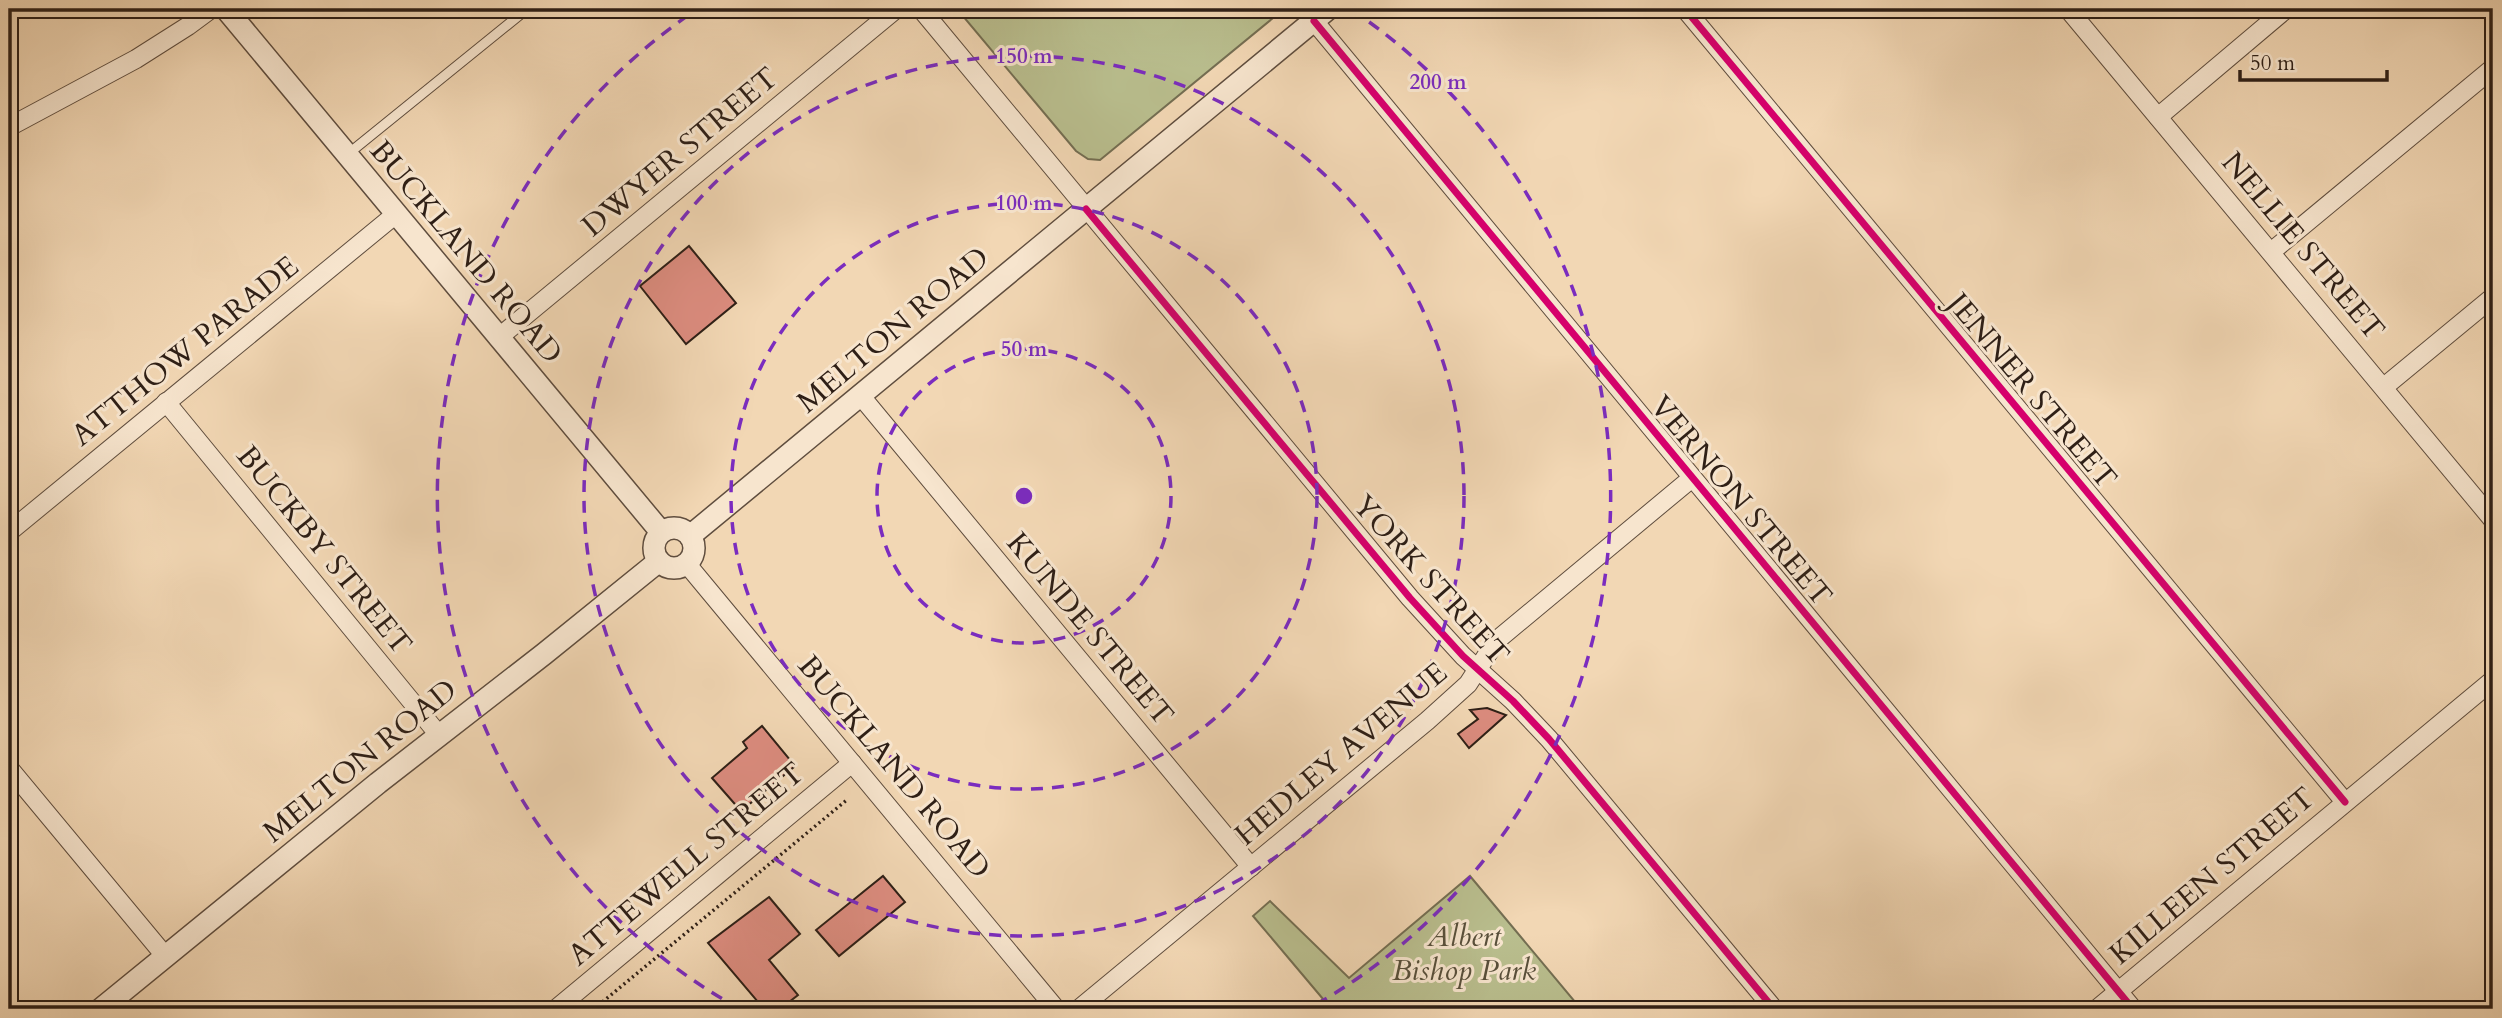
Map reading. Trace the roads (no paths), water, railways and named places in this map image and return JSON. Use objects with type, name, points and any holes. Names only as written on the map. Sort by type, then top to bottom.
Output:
[{"type":"street","points":[[9,127],[136,59],[211,9]]},
{"type":"street","name":"BUCKLAND ROAD","points":[[226,9],[661,532]]},
{"type":"street","name":"DWYER STREET","points":[[498,338],[896,9]]},
{"type":"street","name":"YORK STREET","points":[[920,9],[1410,598],[1450,643],[1513,701],[1549,739],[1774,1009]]},
{"type":"street","name":"JENNER STREET","points":[[1685,9],[2345,802]]},
{"type":"street","name":"NELLIE STREET","points":[[2068,9],[2493,520]]},
{"type":"street","points":[[2158,117],[2286,9]]},
{"type":"street","name":"MELTON ROAD","points":[[690,536],[1321,15]]},
{"type":"street","name":"VERNON STREET","points":[[1321,15],[1692,478],[2133,1009]]},
{"type":"street","points":[[2272,253],[2493,68]]},
{"type":"street","name":"ATTHOW PARADE","points":[[9,532],[396,214]]},
{"type":"street","points":[[2384,387],[2493,297]]},
{"type":"street","name":"KUNDE STREET","points":[[860,395],[1251,867]]},
{"type":"street","name":"BUCKBY STREET","points":[[166,402],[439,735]]},
{"type":"street","name":"HEDLEY AVENUE","points":[[1079,1009],[1427,721],[1462,690],[1496,641],[1692,478]]},
{"type":"street","points":[[673,527],[686,531],[694,548],[686,563],[675,568],[659,561],[654,549],[661,532],[673,527]]},
{"type":"street","name":"MELTON ROAD","points":[[101,1009],[659,561]]},
{"type":"street","name":"BUCKLAND ROAD","points":[[686,563],[1056,1009]]},
{"type":"street","name":"KILLEEN STREET","points":[[2097,1009],[2493,680]]},
{"type":"street","name":"ATTEWELL STREET","points":[[556,1009],[852,763]]},
{"type":"street","points":[[9,768],[166,957]]},
{"type":"lane","points":[[348,154],[527,9]]},
{"type":"park label","name":"Albert Bishop Park","points":[[1464,953]]}]
